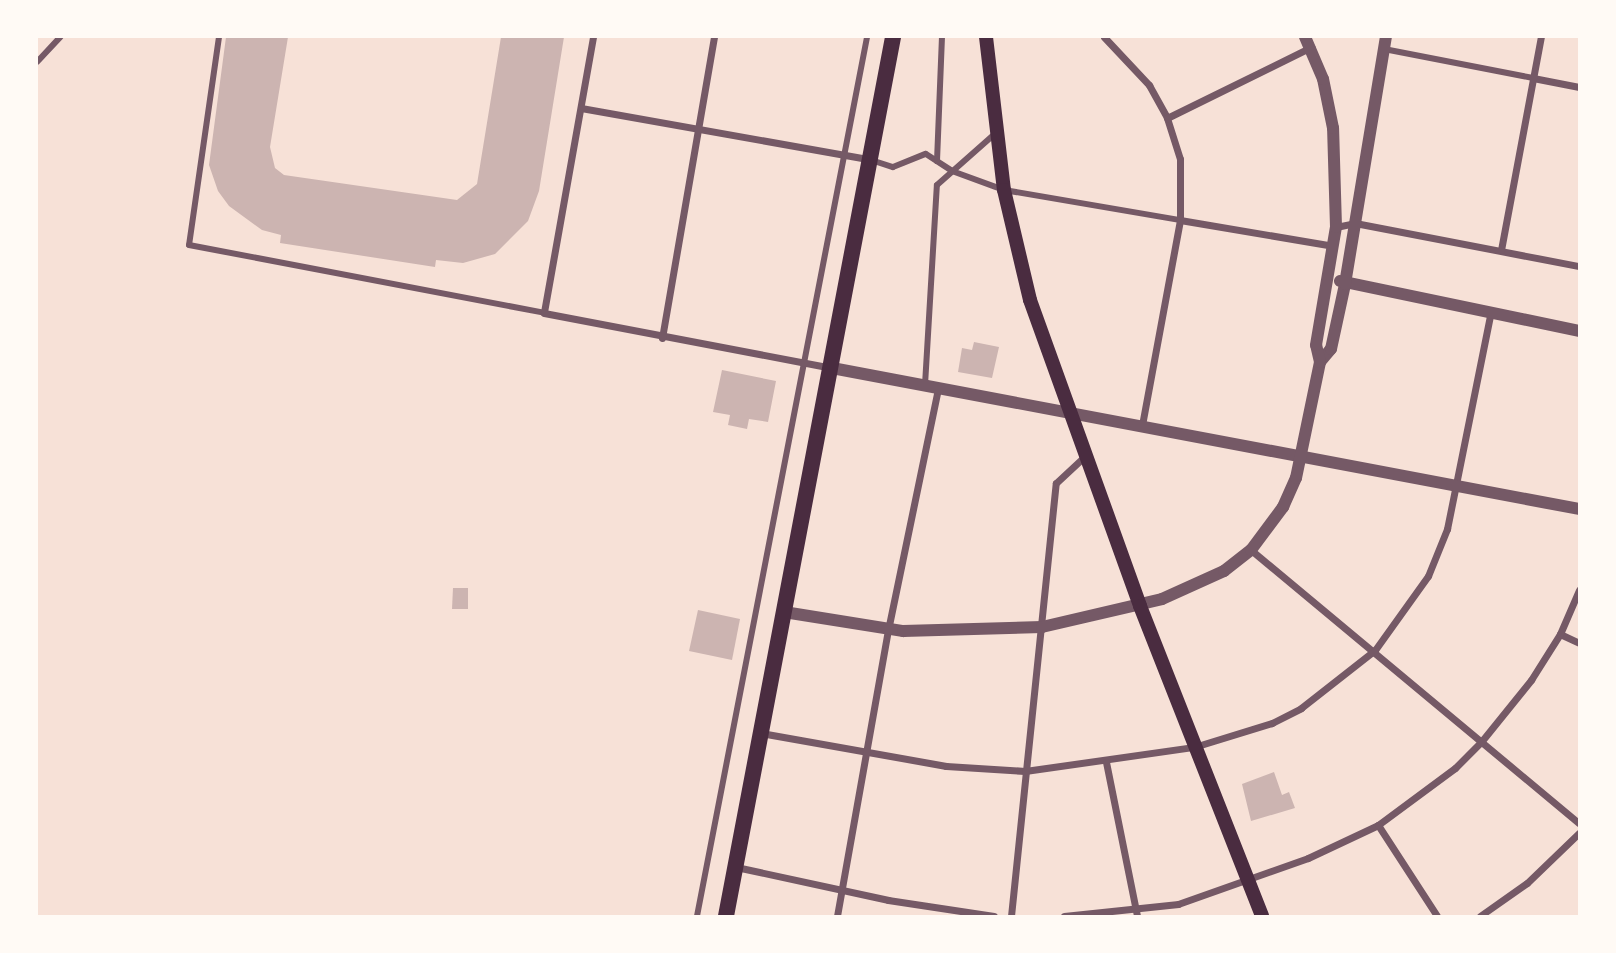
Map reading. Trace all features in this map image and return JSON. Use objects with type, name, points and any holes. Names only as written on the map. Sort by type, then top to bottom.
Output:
[{"type":"main road","points":[[726,916],[893,37]]},
{"type":"main road","points":[[986,37],[1004,190],[1030,300],[1140,606],[1262,916]]},
{"type":"street","points":[[37,62],[60,37]]},
{"type":"street","points":[[219,37],[189,245],[662,338],[1069,411],[1579,509]]},
{"type":"street","points":[[544,313],[593,37]]},
{"type":"street","points":[[662,338],[714,37]]},
{"type":"street","points":[[697,916],[866,37]]},
{"type":"street","points":[[937,161],[942,37]]},
{"type":"street","points":[[1104,37],[1142,73],[1167,118],[1180,159],[1180,220],[1143,425]]},
{"type":"street","points":[[1501,250],[1541,37]]},
{"type":"street","points":[[784,611],[888,630],[954,633],[1042,627],[1140,606],[1199,585],[1251,550],[1283,508],[1302,456],[1320,362],[1316,345],[1330,276],[1336,227],[1333,128],[1323,79],[1308,42],[1167,118]]},
{"type":"street","points":[[1320,362],[1331,349],[1345,284],[1385,43],[1579,87]]},
{"type":"street","points":[[581,108],[868,159],[893,167],[926,154],[952,171],[1004,190],[1334,246]]},
{"type":"street","points":[[837,916],[932,387],[937,185],[997,132]]},
{"type":"street","points":[[1336,227],[1354,223],[1579,266]]},
{"type":"street","points":[[1330,276],[1345,284],[1579,331]]},
{"type":"street","points":[[760,733],[946,766],[1025,771],[1194,747],[1291,713],[1324,693],[1375,650],[1428,576],[1447,529],[1490,315]]},
{"type":"street","points":[[1011,916],[1056,483],[1084,456]]},
{"type":"street","points":[[1251,550],[1375,650],[1481,743],[1579,823]]},
{"type":"street","points":[[1064,916],[1137,914],[1178,904],[1249,880],[1378,825],[1455,768],[1481,743],[1560,635],[1579,590]]},
{"type":"street","points":[[1560,635],[1579,643]]},
{"type":"street","points":[[1106,761],[1137,914]]},
{"type":"street","points":[[1378,825],[1437,916]]},
{"type":"street","points":[[1480,916],[1527,883],[1579,833]]},
{"type":"street","points":[[735,867],[842,891],[994,916]]},
{"type":"building","points":[[226,37],[288,37],[270,147],[275,168],[284,175],[457,200],[477,184],[501,37],[564,37],[539,191],[528,221],[495,254],[463,263],[436,260],[435,267],[280,243],[281,235],[262,230],[229,206],[218,191],[209,165]]},
{"type":"building","points":[[974,342],[999,347],[992,378],[958,372],[962,348],[972,350]]},
{"type":"building","points":[[722,370],[776,381],[768,422],[749,419],[747,429],[728,425],[730,415],[713,412]]},
{"type":"building","points":[[453,588],[468,588],[468,609],[452,609]]},
{"type":"building","points":[[698,610],[740,619],[732,660],[689,651]]},
{"type":"building","points":[[1274,772],[1282,795],[1289,792],[1295,808],[1251,821],[1242,784]]}]
